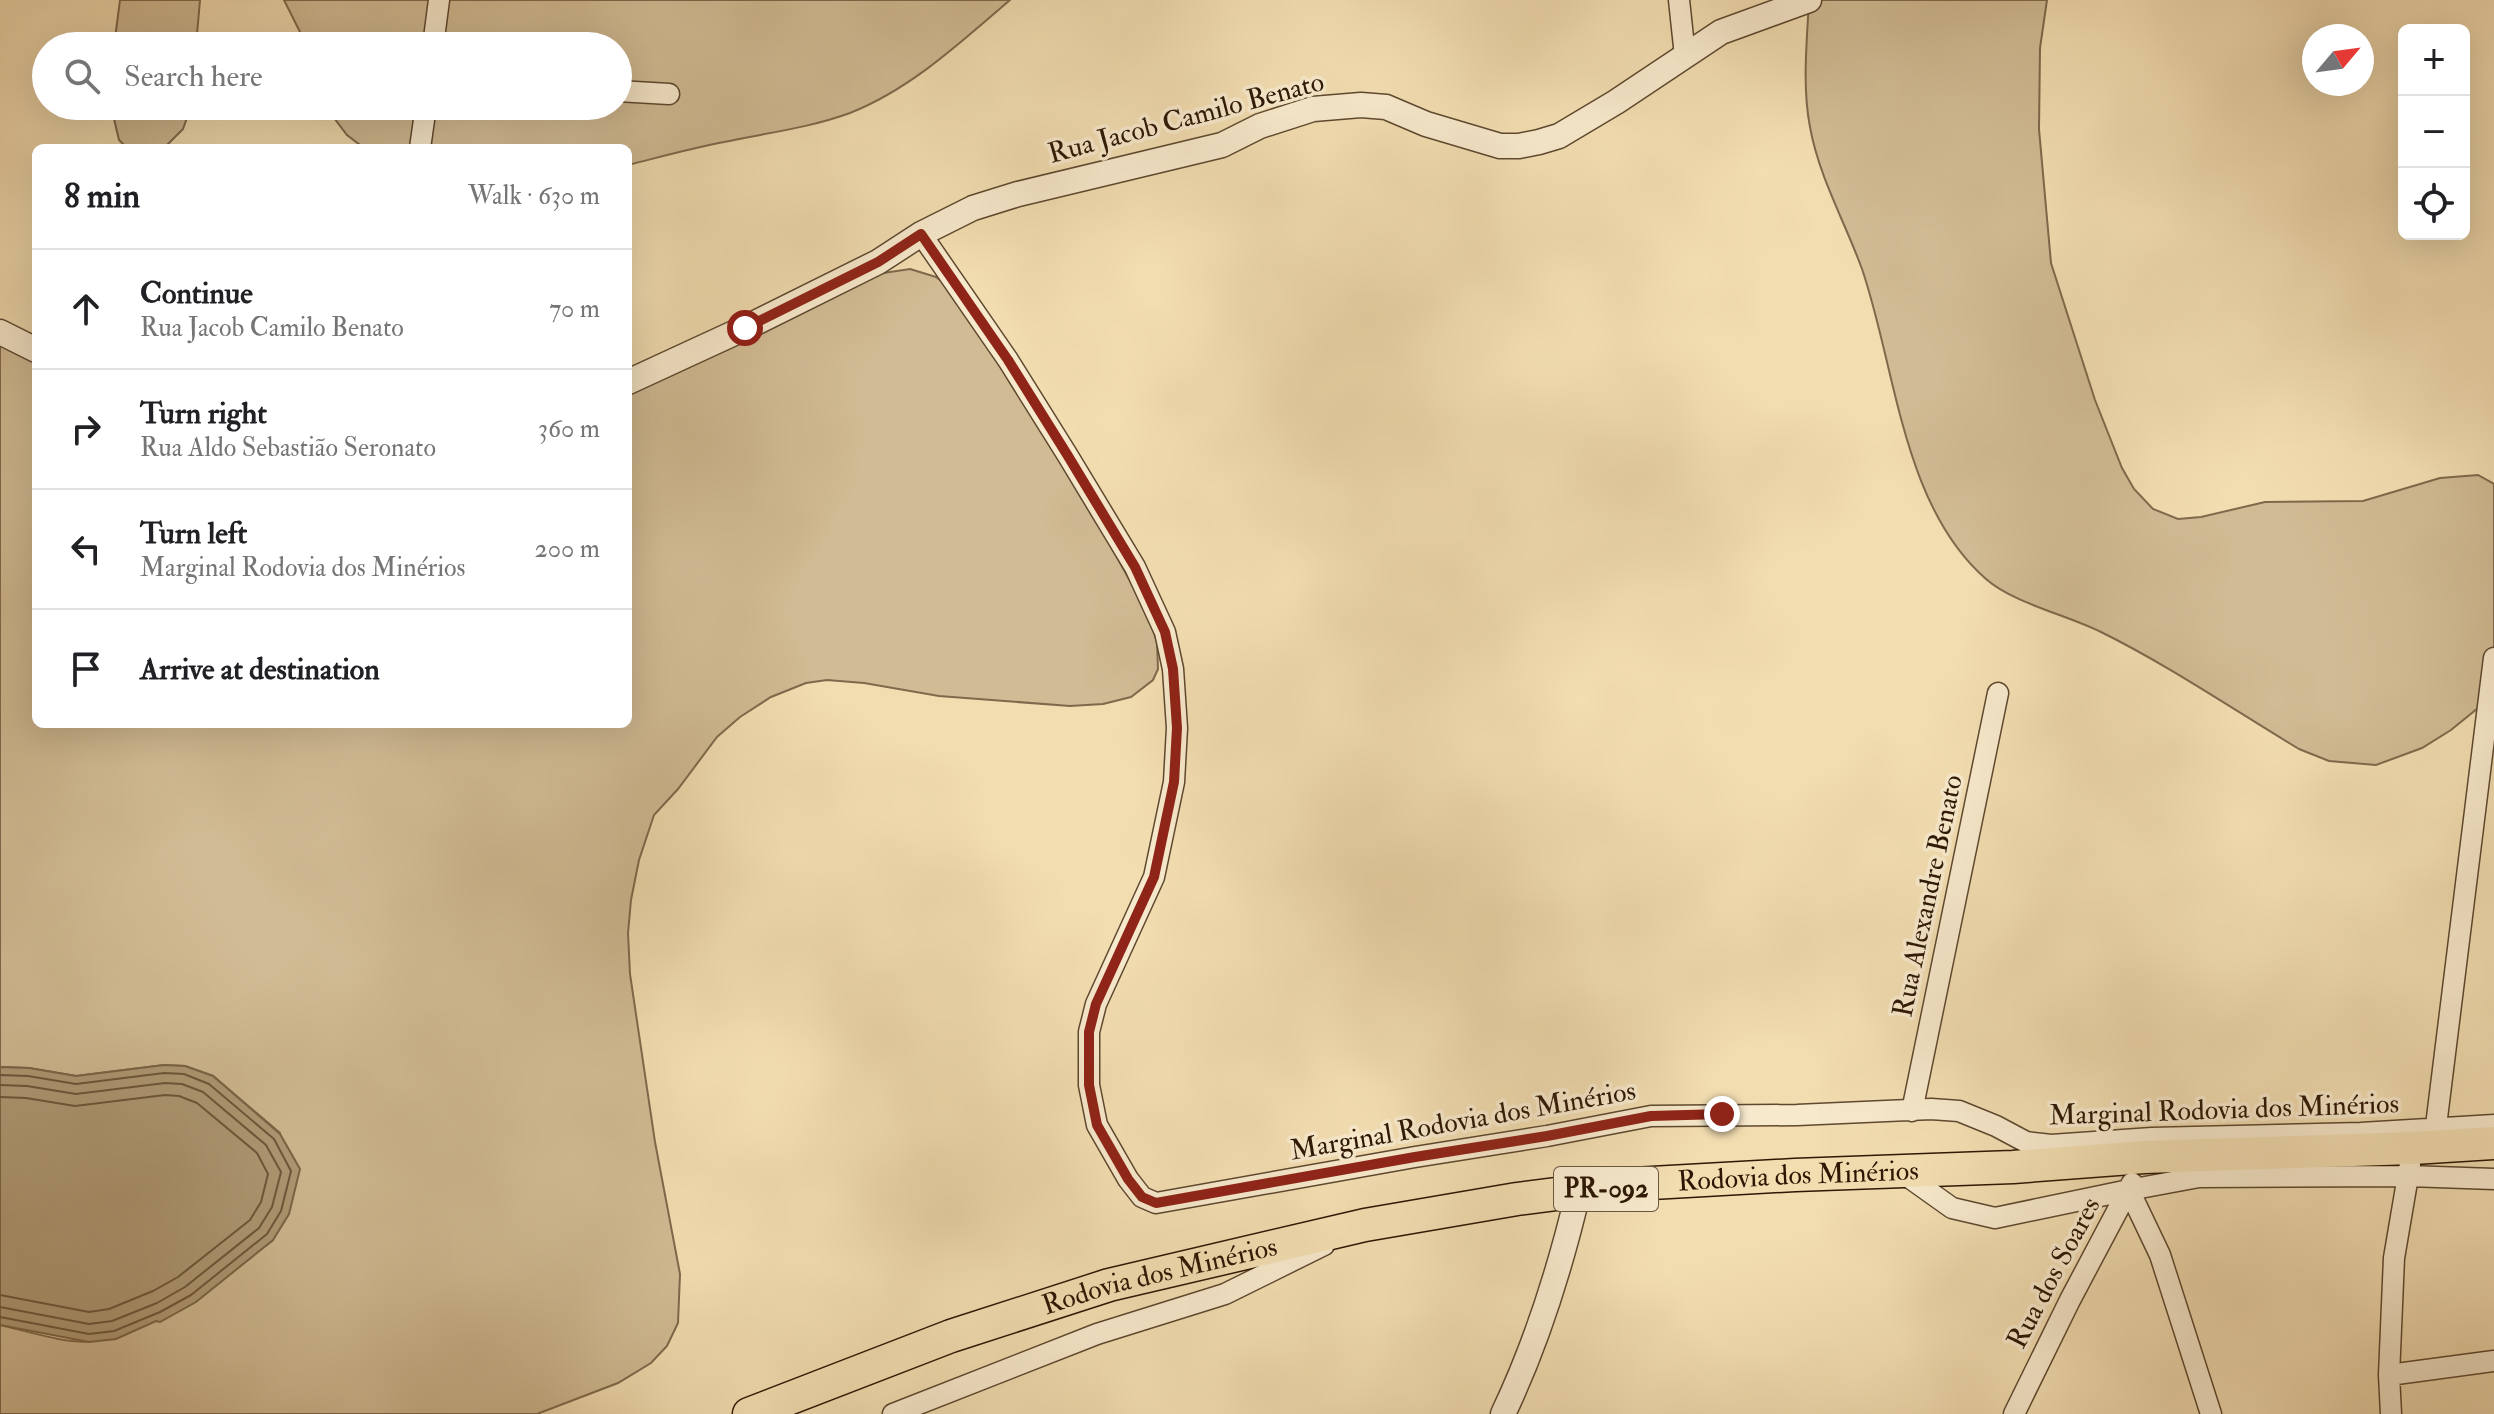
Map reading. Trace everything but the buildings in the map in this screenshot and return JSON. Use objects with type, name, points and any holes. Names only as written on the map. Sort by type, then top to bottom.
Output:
[{"type":"main road","name":"Rodovia dos Minérios","points":[[749,1414],[951,1336],[1109,1285],[1365,1225],[1517,1199],[1634,1184],[2013,1167],[2144,1157],[2423,1150],[2494,1143]]},
{"type":"street","points":[[435,32],[439,0]]},
{"type":"street","points":[[1679,0],[1685,56]]},
{"type":"street","name":"Rua Jacob Camilo Benato","points":[[632,380],[878,262],[921,234],[973,208],[1018,194],[1222,145],[1260,126],[1313,109],[1361,105],[1386,107],[1426,124],[1500,146],[1539,142],[1559,136],[1616,102],[1721,32],[1809,0]]},
{"type":"street","points":[[632,92],[669,94]]},
{"type":"street","points":[[421,144],[424,120]]},
{"type":"street","name":"Marginal Rodovia dos Minérios","points":[[921,234],[1008,360],[1068,456],[1135,567],[1165,632],[1173,669],[1177,728],[1174,782],[1154,877],[1096,1004],[1089,1032],[1089,1085],[1097,1125],[1142,1197],[1156,1203],[1651,1116],[1931,1109],[1959,1111],[2026,1142],[2051,1145],[2152,1138],[2423,1150],[2494,1179]]},
{"type":"street","points":[[0,332],[32,348]]},
{"type":"street","points":[[2391,1414],[2389,1375],[2394,1258],[2423,1150],[2494,658]]},
{"type":"street","name":"Rua Alexandre Benato","points":[[1912,1111],[1998,693]]},
{"type":"street","name":"Marginal Rodovia dos Minérios","points":[[1900,1171],[1952,1208],[1995,1218],[2199,1177],[2423,1150],[2494,1125]]},
{"type":"street","name":"Rua dos Soares","points":[[2014,1414],[2144,1157]]},
{"type":"street","points":[[2129,1190],[2160,1255],[2211,1414]]},
{"type":"street","points":[[1503,1414],[1528,1362],[1564,1250],[1578,1193]]},
{"type":"street","points":[[893,1414],[1097,1334],[1225,1294],[1365,1225]]},
{"type":"street","points":[[2389,1375],[2494,1361]]},
{"type":"shaded area","points":[[120,0],[200,0],[197,32],[116,32]]},
{"type":"shaded area","points":[[284,0],[1010,0],[915,78],[850,113],[632,164],[632,144],[359,144],[336,120],[632,120],[632,32],[300,32]]},
{"type":"shaded area","points":[[1809,0],[2047,0],[2040,48],[2039,129],[2051,263],[2095,400],[2122,468],[2134,489],[2153,509],[2178,519],[2201,517],[2265,502],[2363,501],[2440,478],[2478,475],[2494,484],[2494,679],[2478,708],[2422,748],[2376,765],[2329,761],[2299,749],[2126,645],[2011,595],[1986,579],[1958,549],[1936,514],[1919,475],[1905,434],[1862,269],[1814,146],[1806,96]]},
{"type":"shaded area","points":[[114,120],[186,120],[183,129],[168,144],[123,144]]},
{"type":"shaded area","points":[[910,269],[936,277],[961,296],[1016,373],[1147,612],[1157,642],[1158,669],[1153,680],[1131,697],[1103,704],[1070,706],[939,696],[864,683],[827,680],[806,683],[771,697],[740,717],[717,737],[654,815],[639,860],[628,933],[630,974],[655,1142],[680,1274],[678,1323],[667,1346],[651,1363],[618,1383],[537,1414],[0,1414],[0,1325],[82,1342],[116,1335],[188,1302],[273,1240],[280,1133],[213,1076],[185,1066],[164,1065],[76,1076],[29,1068],[0,1067],[0,330],[32,344],[32,728],[632,728],[632,389],[870,275]]},
{"type":"water","points":[[164,1065],[185,1066],[213,1076],[280,1134],[300,1169],[289,1214],[273,1240],[196,1302],[160,1322],[116,1339],[89,1342],[0,1325],[0,1067],[29,1068],[76,1076]]},
{"type":"route","points":[[745,328],[878,262],[921,234],[1008,360],[1135,567],[1150,599],[1165,632],[1173,669],[1177,728],[1174,782],[1154,877],[1096,1004],[1089,1032],[1089,1085],[1097,1125],[1111,1152],[1142,1197],[1156,1203],[1651,1116],[1722,1114]]}]
